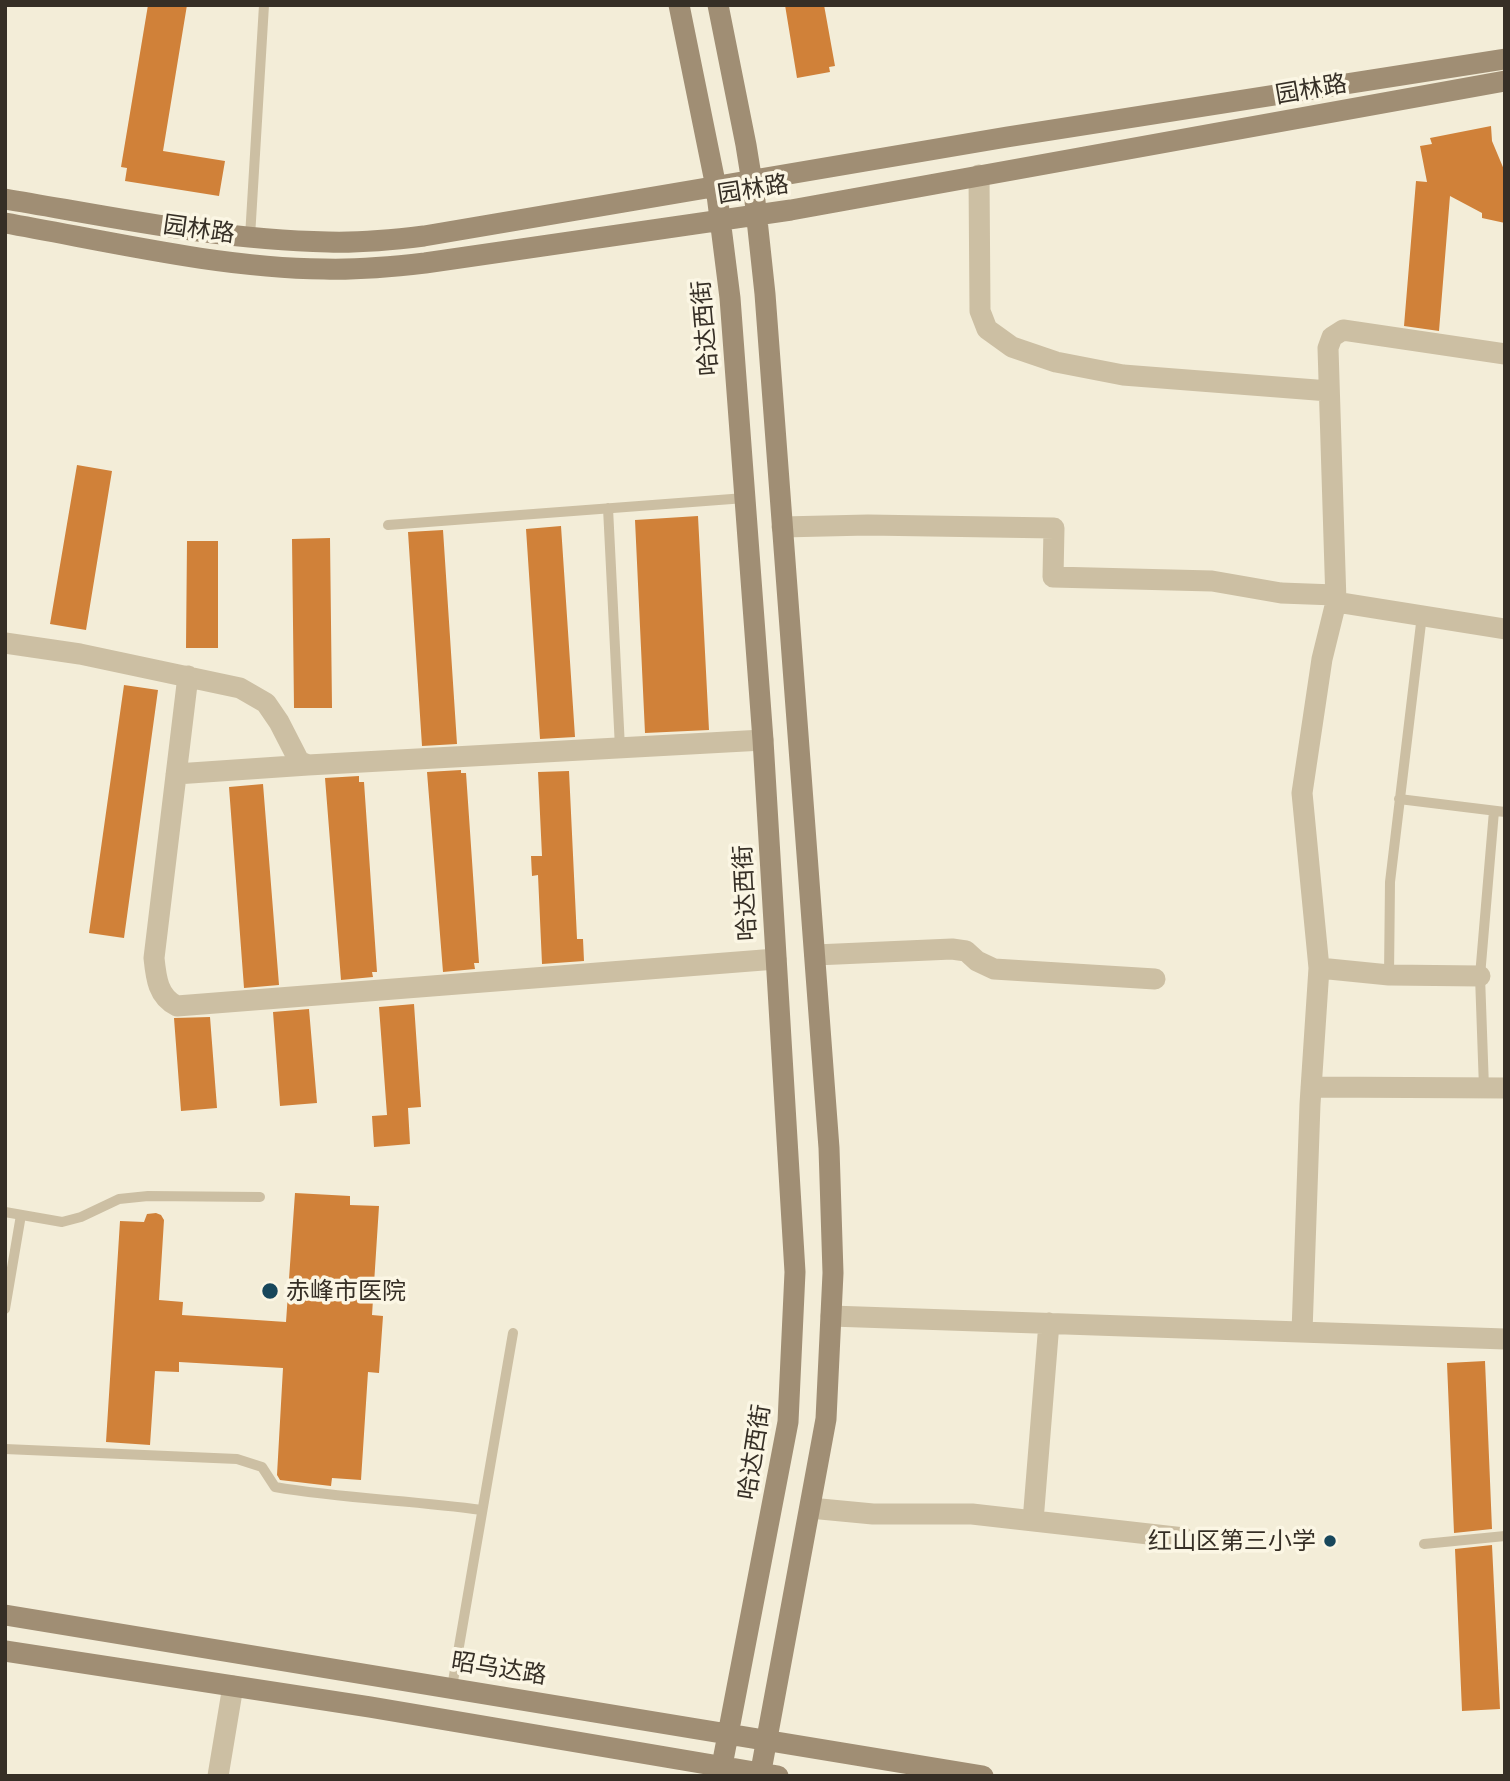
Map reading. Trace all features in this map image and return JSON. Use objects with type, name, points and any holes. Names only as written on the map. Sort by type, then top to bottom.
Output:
[{"type":"main road","name":"哈达西街","points":[[679,5],[716,187],[730,298],[763,740],[795,1272],[788,1422],[721,1771]]},
{"type":"main road","points":[[5,1651],[233,1686],[721,1771],[766,1775],[767,1740],[826,1419],[832,1273],[829,1147],[765,294],[752,180],[718,5]]},
{"type":"main road","name":"园林路","points":[[5,199],[207,233],[328,242],[413,238],[1007,137],[1505,59]]},
{"type":"main road","name":"园林路","points":[[5,223],[199,257],[268,265],[367,269],[757,215],[1505,81]]},
{"type":"main road","name":"昭乌达路","points":[[5,1615],[984,1776]]},
{"type":"street","points":[[979,175],[980,311],[987,329],[1012,347],[1056,362],[1122,375],[1329,391]]},
{"type":"street","points":[[1302,1332],[1311,1087],[1319,968],[1302,793],[1322,659],[1336,598],[1328,348],[1332,337],[1343,330],[1505,355]]},
{"type":"street","points":[[782,527],[868,525],[1054,528],[1053,577],[1212,581],[1281,593],[1336,598],[1505,629]]},
{"type":"street","points":[[5,643],[80,654],[240,688],[266,703],[299,761],[308,765]]},
{"type":"street","points":[[188,676],[154,958],[156,979],[167,1002],[177,1006],[776,959]]},
{"type":"street","points":[[176,774],[763,740]]},
{"type":"street","points":[[815,955],[952,949],[966,951],[977,961],[995,969],[1155,979]]},
{"type":"street","points":[[1319,968],[1389,975],[1480,976]]},
{"type":"street","points":[[1311,1087],[1494,1088]]},
{"type":"street","points":[[831,1316],[1505,1339]]},
{"type":"street","points":[[1033,1521],[1049,1323]]},
{"type":"street","points":[[810,1508],[873,1514],[972,1514],[1184,1538]]},
{"type":"street","points":[[218,1776],[233,1686]]},
{"type":"lane","points":[[250,237],[264,5]]},
{"type":"lane","points":[[388,525],[745,498]]},
{"type":"lane","points":[[608,508],[620,748]]},
{"type":"lane","points":[[1389,975],[1390,882],[1422,615]]},
{"type":"lane","points":[[1399,799],[1499,811],[1480,976],[1494,1088]]},
{"type":"lane","points":[[5,1212],[62,1222],[81,1217],[119,1199],[148,1196],[260,1197]]},
{"type":"lane","points":[[5,1309],[20,1215]]},
{"type":"lane","points":[[452,1687],[513,1333]]},
{"type":"lane","points":[[5,1449],[237,1459],[262,1467],[275,1487],[336,1497],[423,1502],[482,1510]]},
{"type":"lane","points":[[1424,1544],[1505,1536]]},
{"type":"building","points":[[148,5],[187,5],[163,151],[225,161],[219,196],[125,181],[127,168],[121,167]]},
{"type":"building","points":[[785,5],[824,5],[835,66],[829,67],[830,72],[797,78]]},
{"type":"building","points":[[1491,126],[1492,141],[1505,172],[1505,223],[1482,218],[1482,213],[1450,196],[1439,331],[1404,326],[1416,181],[1427,182],[1420,146],[1432,144],[1430,138]]},
{"type":"building","points":[[77,465],[112,471],[86,630],[50,624]]},
{"type":"building","points":[[698,516],[709,730],[645,733],[635,520]]},
{"type":"building","points":[[561,526],[575,737],[540,739],[526,529]]},
{"type":"building","points":[[443,530],[457,744],[422,746],[408,532]]},
{"type":"building","points":[[330,538],[332,708],[294,708],[292,539]]},
{"type":"building","points":[[187,541],[218,541],[218,648],[186,648]]},
{"type":"building","points":[[124,685],[158,690],[124,938],[89,933]]},
{"type":"building","points":[[461,770],[461,773],[466,773],[479,963],[474,963],[475,969],[443,972],[427,772]]},
{"type":"building","points":[[569,771],[577,939],[583,939],[584,961],[542,964],[538,875],[532,876],[531,856],[542,856],[538,772]]},
{"type":"building","points":[[359,776],[359,782],[364,782],[377,972],[372,972],[373,977],[341,980],[325,778]]},
{"type":"building","points":[[263,784],[279,985],[244,988],[229,787]]},
{"type":"building","points":[[414,1004],[421,1107],[408,1108],[410,1144],[374,1147],[372,1116],[387,1115],[379,1007]]},
{"type":"building","points":[[309,1009],[317,1103],[280,1106],[273,1012]]},
{"type":"building","points":[[210,1017],[217,1108],[181,1111],[174,1018]]},
{"type":"building","points":[[295,1193],[350,1196],[350,1205],[379,1206],[372,1315],[383,1316],[379,1373],[368,1372],[361,1480],[332,1478],[331,1486],[280,1480],[277,1475],[283,1368],[179,1362],[179,1372],[155,1371],[150,1445],[106,1442],[120,1221],[144,1222],[147,1214],[161,1215],[164,1220],[159,1300],[183,1302],[182,1315],[286,1322]]},
{"type":"building","points":[[1485,1361],[1492,1529],[1454,1533],[1447,1363]]},
{"type":"building","points":[[1492,1545],[1500,1709],[1462,1711],[1455,1549]]},
{"type":"place","name":"赤峰市医院","points":[[270,1291]]},
{"type":"place","name":"红山区第三小学","points":[[1330,1541]]}]
